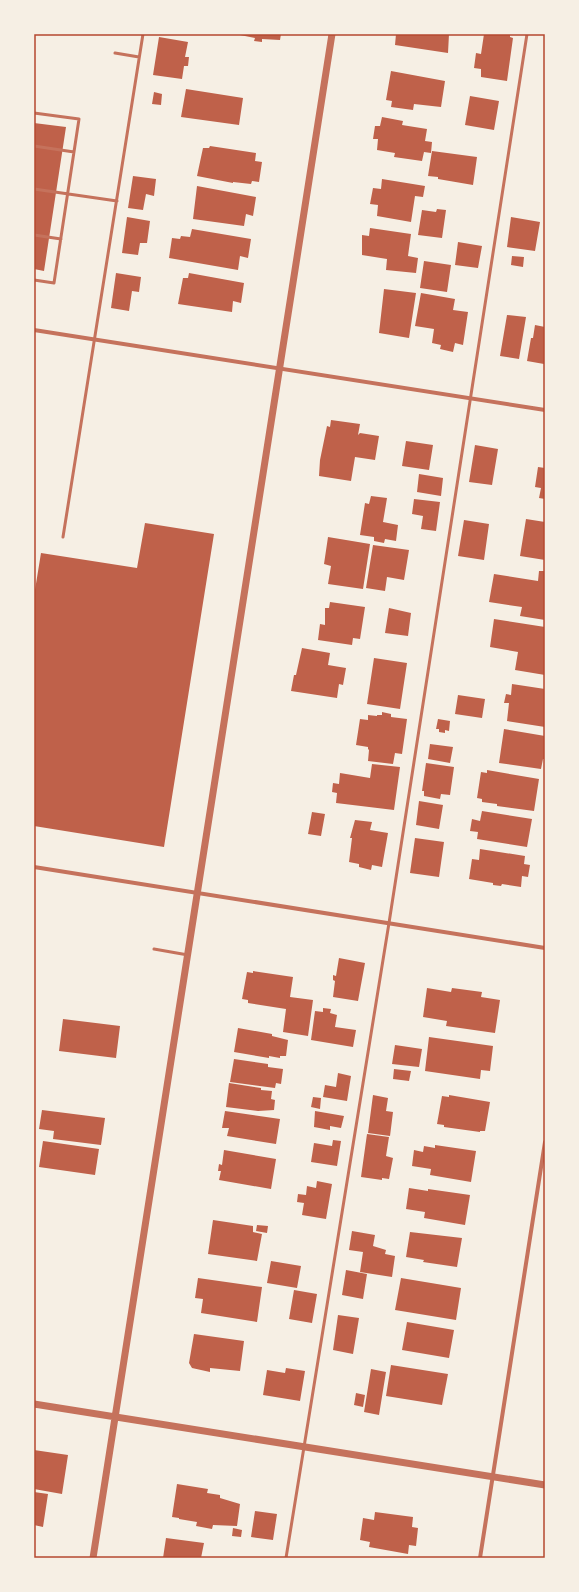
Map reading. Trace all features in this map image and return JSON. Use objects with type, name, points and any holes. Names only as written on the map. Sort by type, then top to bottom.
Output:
[{"type":"street","points":[[93,1558],[332,34]]},
{"type":"street","points":[[34,330],[545,410]]},
{"type":"street","points":[[34,867],[545,948]]},
{"type":"street","points":[[480,1558],[545,1142]]},
{"type":"street","points":[[34,1404],[545,1485]]},
{"type":"lane","points":[[63,537],[143,34]]},
{"type":"lane","points":[[286,1558],[389,923],[527,34]]},
{"type":"lane","points":[[115,52],[139,57]]},
{"type":"lane","points":[[34,113],[79,119],[54,283],[34,280]]},
{"type":"lane","points":[[34,146],[74,152]]},
{"type":"lane","points":[[34,189],[117,201]]},
{"type":"lane","points":[[34,234],[61,239]]},
{"type":"lane","points":[[154,949],[188,955]]},
{"type":"building","points":[[235,34],[281,34],[280,40],[262,39],[262,42],[254,41],[255,38]]},
{"type":"building","points":[[396,34],[449,34],[448,53],[395,45]]},
{"type":"building","points":[[484,34],[510,34],[510,37],[513,38],[507,81],[481,77],[481,69],[474,68],[476,53],[481,54]]},
{"type":"building","points":[[159,37],[188,42],[185,57],[189,57],[188,66],[184,66],[182,79],[153,75]]},
{"type":"building","points":[[391,71],[445,81],[441,107],[414,104],[413,110],[391,107],[392,101],[386,100]]},
{"type":"building","points":[[186,89],[243,98],[239,125],[181,117]]},
{"type":"building","points":[[154,92],[162,94],[161,105],[152,104]]},
{"type":"building","points":[[470,96],[499,101],[494,130],[465,125]]},
{"type":"building","points":[[382,117],[403,121],[402,125],[427,129],[425,141],[432,142],[431,153],[424,152],[422,161],[394,157],[395,153],[377,150],[378,139],[373,139],[375,126],[380,126]]},
{"type":"building","points":[[34,123],[66,127],[44,271],[34,269]]},
{"type":"building","points":[[210,146],[256,153],[255,161],[262,162],[259,182],[252,181],[251,184],[233,183],[197,176],[203,148],[209,148]]},
{"type":"building","points":[[432,151],[477,157],[473,185],[428,176]]},
{"type":"building","points":[[133,176],[156,179],[154,196],[146,194],[143,210],[128,208]]},
{"type":"building","points":[[382,179],[425,186],[423,197],[415,196],[411,222],[377,216],[378,205],[370,204],[373,188],[381,189]]},
{"type":"building","points":[[197,186],[256,197],[253,216],[246,214],[244,226],[193,219]]},
{"type":"building","points":[[437,209],[446,210],[442,238],[418,235],[422,210],[436,212]]},
{"type":"building","points":[[127,217],[150,221],[147,243],[140,243],[138,255],[122,253]]},
{"type":"building","points":[[511,217],[540,222],[535,251],[507,247]]},
{"type":"building","points":[[370,228],[411,234],[408,256],[418,258],[416,273],[386,270],[387,259],[362,255],[362,235],[369,236]]},
{"type":"building","points":[[192,229],[251,239],[248,258],[240,256],[238,270],[169,258],[172,238],[180,239],[181,236],[190,237]]},
{"type":"building","points":[[458,242],[482,246],[478,268],[455,265]]},
{"type":"building","points":[[512,256],[524,257],[523,267],[511,265]]},
{"type":"building","points":[[424,261],[451,265],[447,292],[420,288]]},
{"type":"building","points":[[116,273],[141,277],[139,292],[132,291],[129,311],[111,308]]},
{"type":"building","points":[[189,273],[244,283],[241,303],[233,301],[232,312],[178,304],[183,278],[188,278]]},
{"type":"building","points":[[384,289],[416,293],[409,338],[379,333]]},
{"type":"building","points":[[421,293],[455,299],[453,310],[468,312],[463,345],[455,343],[453,352],[440,349],[441,345],[432,343],[434,329],[415,326]]},
{"type":"building","points":[[507,315],[526,317],[519,359],[500,356]]},
{"type":"building","points":[[535,325],[545,327],[544,364],[527,361]]},
{"type":"building","points":[[331,420],[360,424],[358,435],[360,433],[379,436],[375,460],[355,457],[351,481],[319,476],[320,460],[327,426],[330,427]]},
{"type":"building","points":[[406,441],[433,445],[429,470],[402,466]]},
{"type":"building","points":[[475,445],[498,449],[492,485],[469,482]]},
{"type":"building","points":[[538,467],[545,468],[545,499],[539,498],[541,488],[535,487]]},
{"type":"building","points":[[419,474],[443,478],[441,496],[417,492]]},
{"type":"building","points":[[371,496],[387,498],[383,522],[398,525],[396,541],[385,539],[384,543],[374,541],[374,537],[360,535],[365,503],[369,504]]},
{"type":"building","points":[[414,499],[440,502],[436,531],[421,529],[423,516],[412,514]]},
{"type":"building","points":[[526,519],[545,522],[545,560],[520,556]]},
{"type":"building","points":[[464,520],[489,524],[484,560],[458,556]]},
{"type":"building","points":[[145,523],[214,534],[164,847],[34,826],[34,596],[41,553],[137,568]]},
{"type":"building","points":[[328,537],[370,544],[363,589],[328,584],[331,566],[324,564]]},
{"type":"building","points":[[373,545],[409,550],[404,580],[387,577],[385,591],[366,588]]},
{"type":"building","points":[[539,571],[545,571],[545,620],[520,616],[522,607],[489,602],[494,574],[538,581]]},
{"type":"building","points":[[330,602],[365,607],[360,639],[353,638],[352,645],[318,640],[320,624],[325,625],[325,608],[329,608]]},
{"type":"building","points":[[389,608],[411,613],[408,636],[385,633]]},
{"type":"building","points":[[494,619],[545,627],[545,675],[515,670],[518,652],[490,647]]},
{"type":"building","points":[[302,648],[330,653],[328,665],[346,668],[343,685],[339,684],[337,698],[291,691]]},
{"type":"building","points":[[374,658],[407,663],[400,709],[367,704]]},
{"type":"building","points":[[512,684],[545,689],[545,727],[507,721],[509,703],[504,703],[506,694],[511,695]]},
{"type":"building","points":[[458,695],[485,699],[482,718],[455,714]]},
{"type":"building","points":[[382,712],[391,714],[391,717],[407,719],[402,754],[395,753],[393,764],[368,761],[368,747],[356,745],[360,719],[368,720],[368,715],[382,715]]},
{"type":"building","points":[[438,719],[450,721],[449,731],[445,730],[445,733],[439,732],[439,729],[436,729]]},
{"type":"building","points":[[504,729],[545,736],[545,759],[543,759],[541,769],[499,763]]},
{"type":"building","points":[[430,744],[453,747],[450,763],[428,759]]},
{"type":"building","points":[[426,763],[454,767],[450,795],[441,794],[440,799],[424,796],[424,791],[422,791]]},
{"type":"building","points":[[372,764],[400,767],[394,810],[336,803],[337,793],[332,792],[333,783],[339,784],[340,773],[370,778]]},
{"type":"building","points":[[487,770],[539,779],[534,811],[497,806],[497,804],[482,802],[482,799],[477,798],[481,772],[487,773]]},
{"type":"building","points":[[419,801],[443,805],[439,829],[416,825]]},
{"type":"building","points":[[482,811],[532,819],[527,847],[477,839],[478,832],[470,831],[472,819],[480,821]]},
{"type":"building","points":[[312,812],[325,814],[321,836],[308,834]]},
{"type":"building","points":[[355,820],[372,822],[370,830],[388,833],[382,867],[372,865],[371,870],[359,867],[359,864],[349,862],[352,838],[350,838]]},
{"type":"building","points":[[415,838],[444,842],[439,877],[410,873]]},
{"type":"building","points":[[480,849],[525,856],[524,864],[530,865],[528,877],[522,876],[521,887],[502,884],[501,886],[493,885],[493,883],[469,879],[472,859],[479,860]]},
{"type":"building","points":[[339,958],[365,963],[358,1001],[333,997],[335,981],[333,980],[333,975],[336,976]]},
{"type":"building","points":[[253,971],[293,977],[290,997],[313,1000],[308,1036],[283,1032],[286,1009],[248,1003],[248,1000],[242,999],[247,972],[253,973]]},
{"type":"building","points":[[427,988],[451,992],[452,988],[482,992],[481,997],[500,1000],[495,1033],[446,1026],[447,1021],[423,1017]]},
{"type":"building","points":[[323,1008],[331,1009],[330,1013],[337,1015],[335,1027],[356,1030],[353,1047],[311,1040],[315,1011],[323,1012]]},
{"type":"building","points":[[63,1019],[120,1026],[116,1058],[59,1051]]},
{"type":"building","points":[[238,1028],[272,1034],[272,1036],[288,1040],[286,1056],[280,1056],[280,1058],[269,1056],[269,1058],[234,1052]]},
{"type":"building","points":[[429,1037],[493,1046],[490,1071],[481,1070],[480,1079],[425,1071]]},
{"type":"building","points":[[395,1045],[422,1049],[419,1067],[392,1064]]},
{"type":"building","points":[[234,1059],[268,1064],[268,1067],[283,1069],[281,1084],[276,1083],[275,1088],[230,1082]]},
{"type":"building","points":[[394,1069],[411,1071],[409,1081],[393,1079]]},
{"type":"building","points":[[338,1073],[351,1076],[347,1101],[323,1097],[325,1085],[336,1087]]},
{"type":"building","points":[[229,1083],[272,1091],[271,1099],[275,1100],[274,1110],[258,1111],[226,1107]]},
{"type":"building","points":[[373,1095],[388,1098],[386,1111],[393,1112],[390,1136],[368,1133]]},
{"type":"building","points":[[449,1095],[490,1102],[485,1131],[480,1132],[444,1127],[444,1125],[437,1124],[442,1096],[449,1097]]},
{"type":"building","points":[[313,1097],[321,1098],[320,1109],[311,1107]]},
{"type":"building","points":[[42,1110],[105,1118],[101,1145],[53,1139],[54,1131],[39,1129]]},
{"type":"building","points":[[225,1111],[280,1119],[276,1144],[227,1136],[229,1128],[222,1128]]},
{"type":"building","points":[[315,1111],[344,1116],[341,1128],[330,1126],[330,1130],[314,1127]]},
{"type":"building","points":[[367,1134],[389,1137],[386,1156],[393,1158],[389,1179],[382,1178],[382,1180],[361,1177]]},
{"type":"building","points":[[333,1140],[341,1141],[337,1166],[311,1162],[314,1143],[332,1146]]},
{"type":"building","points":[[43,1141],[99,1149],[95,1175],[39,1167]]},
{"type":"building","points":[[435,1145],[476,1151],[471,1182],[430,1175],[431,1169],[412,1166],[414,1150],[423,1152],[424,1146],[435,1148]]},
{"type":"building","points":[[224,1150],[276,1159],[271,1189],[219,1180],[221,1171],[218,1171],[219,1164],[222,1165]]},
{"type":"building","points":[[317,1181],[332,1184],[326,1219],[302,1215],[304,1203],[297,1202],[298,1194],[306,1195],[307,1186],[316,1188]]},
{"type":"building","points":[[409,1188],[470,1195],[465,1225],[424,1218],[425,1212],[406,1209]]},
{"type":"building","points":[[213,1220],[253,1226],[253,1232],[262,1234],[257,1261],[208,1254]]},
{"type":"building","points":[[257,1225],[268,1226],[267,1233],[256,1231]]},
{"type":"building","points":[[352,1231],[375,1235],[373,1246],[386,1250],[385,1254],[395,1256],[392,1277],[360,1272],[363,1252],[349,1250]]},
{"type":"building","points":[[410,1232],[462,1238],[457,1267],[423,1262],[424,1260],[406,1257]]},
{"type":"building","points":[[271,1261],[301,1266],[297,1288],[267,1283]]},
{"type":"building","points":[[346,1270],[367,1274],[363,1299],[342,1295]]},
{"type":"building","points":[[198,1278],[262,1287],[257,1322],[201,1313],[203,1299],[195,1298]]},
{"type":"building","points":[[401,1278],[461,1288],[456,1320],[395,1310]]},
{"type":"building","points":[[294,1290],[317,1294],[312,1323],[289,1319]]},
{"type":"building","points":[[338,1315],[359,1318],[353,1354],[333,1350]]},
{"type":"building","points":[[407,1322],[454,1330],[449,1358],[402,1350]]},
{"type":"building","points":[[194,1334],[244,1341],[240,1371],[210,1368],[210,1372],[192,1368],[189,1363]]},
{"type":"building","points":[[391,1365],[448,1374],[442,1405],[386,1396]]},
{"type":"building","points":[[286,1368],[305,1371],[300,1401],[263,1395],[267,1370],[285,1373]]},
{"type":"building","points":[[371,1369],[386,1372],[379,1415],[364,1412]]},
{"type":"building","points":[[356,1393],[365,1395],[363,1407],[354,1405]]},
{"type":"building","points":[[34,1450],[68,1455],[62,1494],[34,1489]]},
{"type":"building","points":[[177,1484],[208,1489],[207,1493],[220,1495],[220,1498],[240,1504],[237,1526],[213,1525],[212,1529],[196,1526],[197,1522],[172,1517]]},
{"type":"building","points":[[34,1492],[48,1494],[43,1527],[34,1525]]},
{"type":"building","points":[[255,1511],[277,1514],[273,1540],[251,1537]]},
{"type":"building","points":[[375,1512],[413,1517],[412,1527],[418,1528],[416,1546],[409,1545],[408,1554],[369,1547],[370,1542],[360,1540],[363,1518],[374,1520]]},
{"type":"building","points":[[233,1528],[242,1530],[241,1537],[232,1536]]},
{"type":"building","points":[[166,1538],[204,1543],[201,1558],[163,1558]]}]
